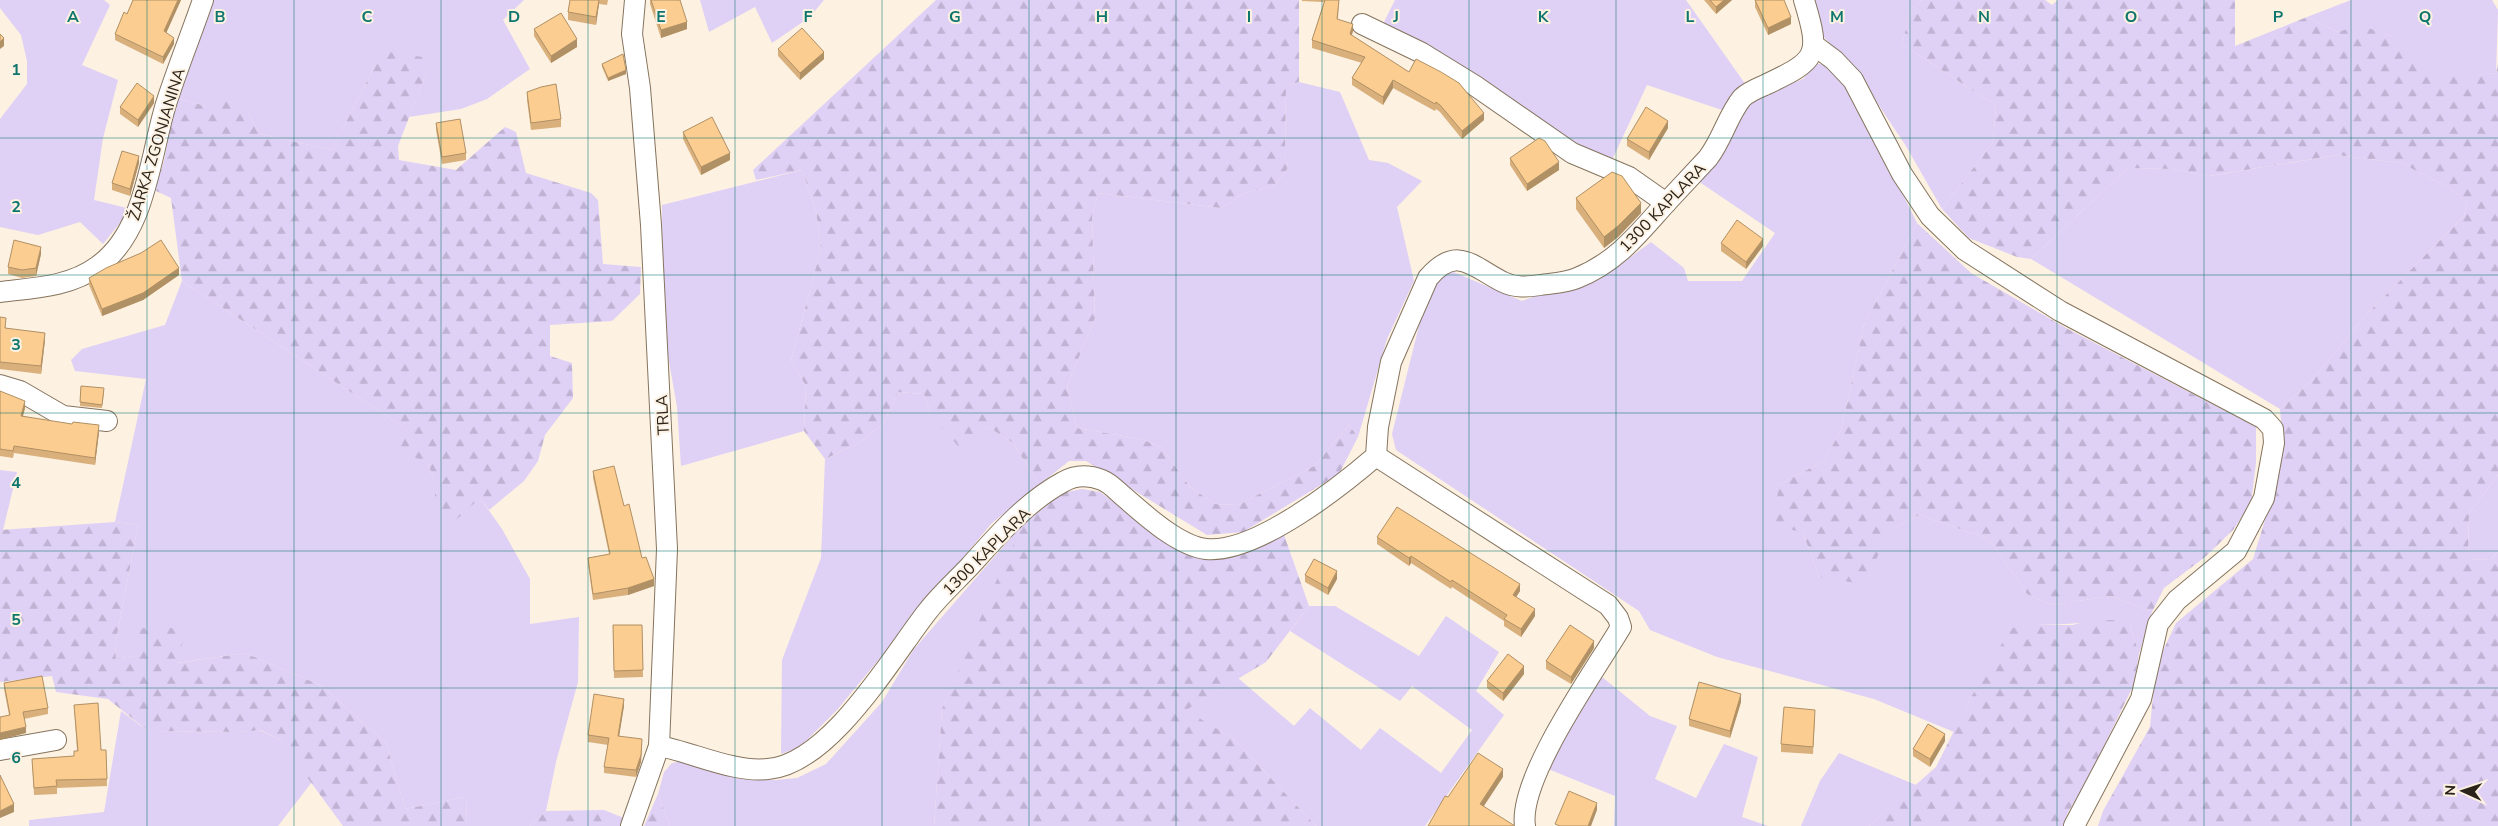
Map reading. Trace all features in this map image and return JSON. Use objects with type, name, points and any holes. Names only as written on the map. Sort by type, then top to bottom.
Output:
[{"type":"street","name":"ŽARKA ZGONJANINA","points":[[0,292],[48,286],[88,273],[108,258],[131,226],[143,196],[166,105],[203,0]]},
{"type":"street","name":"TRLA","points":[[631,826],[658,746],[666,549],[665,486],[651,225],[640,88],[632,34],[634,0]]},
{"type":"street","points":[[1804,0],[1812,28],[1814,45],[1834,60],[1853,80],[1902,174],[1930,216],[1965,250],[2060,311],[2264,419],[2272,429],[2274,443],[2264,498],[2251,526],[2236,551],[2177,600],[2158,624],[2141,699],[2074,826]]},
{"type":"street","points":[[1362,24],[1422,53],[1474,85],[1572,153],[1629,177],[1666,203]]},
{"type":"street","name":"1300 KAPLARA","points":[[658,746],[740,767],[768,770],[797,760],[812,750],[848,717],[929,610],[1016,516],[1062,482],[1075,477],[1092,477],[1104,481],[1153,521],[1190,544],[1206,549],[1241,544],[1271,530],[1316,502],[1376,456],[1378,427],[1391,362],[1428,278],[1433,271],[1456,260],[1476,265],[1504,282],[1515,286],[1527,287],[1577,278],[1603,265],[1628,246],[1719,143],[1743,97],[1806,63],[1814,45]]},
{"type":"street","points":[[0,385],[20,391],[63,416],[107,421]]},
{"type":"street","points":[[1376,456],[1608,605],[1618,618],[1621,627],[1550,745],[1533,780],[1524,811],[1525,826]]},
{"type":"street","points":[[0,750],[56,740]]},
{"type":"green space","points":[[0,0],[104,0],[110,5],[82,65],[118,80],[103,138],[94,200],[131,209],[103,244],[80,222],[38,235],[0,227],[0,119],[27,84],[27,61],[21,35],[0,8]]},
{"type":"green space","points":[[213,0],[524,0],[503,20],[530,69],[487,99],[461,109],[409,117],[427,71],[375,65],[332,150],[260,134],[247,111],[206,106],[175,98]]},
{"type":"green space","points":[[700,0],[824,0],[810,17],[772,43],[755,7],[709,32]]},
{"type":"green space","points":[[936,0],[1299,0],[1299,82],[1286,86],[1285,157],[1288,168],[1274,186],[1244,193],[1221,208],[1098,193],[1092,217],[1095,318],[1067,386],[1077,428],[1141,439],[1161,447],[1190,487],[1215,504],[1238,505],[1314,466],[1349,425],[1358,437],[1339,474],[1243,532],[1207,535],[1086,461],[1069,461],[1039,485],[1013,443],[987,426],[958,446],[931,415],[924,394],[898,392],[884,423],[857,444],[825,459],[804,431],[806,386],[791,361],[821,248],[816,211],[802,170],[756,180],[753,170]]},
{"type":"green space","points":[[1395,0],[1686,0],[1746,85],[1725,111],[1647,85],[1612,160],[1569,145],[1383,24]]},
{"type":"green space","points":[[1813,0],[1922,0],[1911,9],[1902,44],[1996,106],[1993,142],[1942,209],[1906,146],[1860,77],[1821,34]]},
{"type":"green space","points":[[1922,0],[2045,0],[2052,5],[2058,0],[2235,0],[2235,46],[2307,17],[2338,32],[2360,25],[2391,36],[2438,78],[2496,73],[2498,64],[2498,475],[2469,513],[2468,560],[2491,559],[2498,552],[2498,826],[2098,826],[2103,811],[2150,727],[2156,666],[2176,623],[2253,559],[2274,491],[2283,442],[2280,409],[2313,379],[2367,314],[2464,216],[2467,202],[2448,187],[2401,163],[2337,155],[2209,176],[2172,169],[2128,168],[2031,259],[2017,257],[1969,238],[1942,209],[1993,142],[1996,106],[1902,44],[1911,9]]},
{"type":"green space","points":[[2351,0],[2492,0],[2498,10],[2496,73],[2438,79],[2391,36],[2360,26],[2338,32],[2307,17]]},
{"type":"green space","points":[[389,52],[422,57],[427,71],[398,146],[399,160],[456,170],[505,127],[516,132],[526,173],[591,193],[598,200],[603,264],[641,267],[640,294],[612,321],[550,325],[550,356],[572,363],[573,398],[545,435],[538,461],[524,481],[489,510],[480,498],[456,520],[435,511],[435,483],[428,463],[399,451],[408,430],[182,281],[171,198],[154,190],[164,161],[175,98],[206,106],[226,97],[247,111],[260,134],[332,150],[375,65]]},
{"type":"green space","points":[[1816,64],[1823,64],[1849,85],[1917,223],[1864,325],[1841,430],[1824,461],[1778,485],[1803,533],[1819,577],[1892,529],[1919,515],[1989,539],[2027,594],[2052,605],[2111,596],[2152,612],[2139,654],[2129,622],[2033,625],[1990,666],[1970,699],[1954,732],[1874,699],[1717,657],[1650,630],[1639,611],[1396,450],[1392,434],[1424,306],[1440,277],[1451,271],[1522,301],[1617,267],[1651,242],[1684,268],[1688,281],[1742,281],[1775,233],[1698,181],[1748,105],[1761,96],[1803,79]]},
{"type":"green space","points":[[1299,82],[1340,92],[1369,160],[1388,163],[1422,181],[1397,207],[1414,281],[1387,339],[1358,437],[1349,425],[1314,466],[1238,505],[1215,504],[1190,487],[1161,447],[1141,439],[1077,428],[1067,386],[1095,318],[1092,217],[1098,193],[1221,208],[1244,193],[1274,186],[1288,168],[1285,157],[1286,86]]},
{"type":"green space","points":[[2337,155],[2401,163],[2448,187],[2467,202],[2464,216],[2367,314],[2313,379],[2280,409],[2031,259],[2128,168],[2172,169],[2210,176]]},
{"type":"green space","points":[[802,170],[816,211],[821,248],[791,361],[806,386],[804,431],[681,466],[677,407],[663,327],[662,205]]},
{"type":"green space","points":[[1917,223],[1971,273],[2066,328],[2256,427],[2256,463],[2251,503],[2233,530],[2205,557],[2164,588],[2152,612],[2111,596],[2052,605],[2027,594],[1989,539],[1919,515],[1892,529],[1863,584],[1819,577],[1803,533],[1776,525],[1778,485],[1824,461],[1841,430],[1864,325]]},
{"type":"green space","points":[[182,281],[408,430],[428,463],[435,483],[480,498],[502,529],[530,579],[530,624],[579,617],[578,682],[556,762],[546,811],[530,826],[467,826],[466,797],[405,809],[386,743],[322,686],[245,653],[176,663],[140,655],[116,659],[115,646],[138,525],[115,522],[146,379],[75,371],[71,360],[82,349],[165,325]]},
{"type":"green space","points":[[898,392],[924,394],[931,415],[987,426],[1013,443],[1039,485],[991,524],[837,710],[800,747],[781,754],[782,660],[821,558],[825,459],[857,444],[884,423]]},
{"type":"green space","points":[[0,470],[17,472],[3,530],[0,530]]},
{"type":"green space","points":[[2498,475],[2498,552],[2491,559],[2468,560],[2469,513]]},
{"type":"green space","points":[[1082,489],[1100,492],[1160,536],[1190,552],[1228,558],[1255,548],[1283,532],[1309,606],[1266,662],[1186,710],[1234,739],[1316,826],[934,826],[942,709],[993,588],[1023,524],[1062,493]]},
{"type":"green space","points":[[115,522],[138,525],[115,646],[116,659],[139,655],[137,629],[165,625],[185,634],[177,663],[245,653],[322,686],[386,743],[405,809],[466,797],[467,826],[343,826],[279,739],[260,730],[240,732],[148,731],[108,699],[56,692],[52,676],[0,682],[0,530]]},
{"type":"green space","points":[[1023,524],[942,709],[934,826],[670,826],[658,794],[664,772],[672,763],[683,761],[740,779],[776,780],[797,778],[826,764],[882,702],[914,649]]},
{"type":"green space","points":[[1309,606],[1335,606],[1419,656],[1446,616],[1499,652],[1476,691],[1504,715],[1425,826],[1316,826],[1234,739],[1185,710],[1238,678],[1294,726],[1310,708],[1361,750],[1380,728],[1441,773],[1472,730],[1412,686],[1400,701],[1290,631]]},
{"type":"green space","points":[[2114,620],[2129,622],[2139,654],[2134,684],[2084,787],[2068,812],[2063,826],[1869,826],[1936,767],[1970,699],[2011,628],[2033,625],[2072,625],[2089,621]]},
{"type":"green space","points":[[1602,677],[1650,716],[1677,726],[1655,779],[1696,798],[1724,744],[1758,757],[1742,817],[1768,826],[1614,826],[1615,796],[1548,769],[1561,741]]},
{"type":"green space","points":[[121,711],[148,731],[240,732],[259,730],[279,739],[312,782],[278,826],[29,826],[29,820],[104,812]]},
{"type":"green space","points":[[1839,753],[1916,785],[1869,826],[1801,826],[1820,781]]},
{"type":"green space","points":[[658,794],[670,826],[644,826]]},
{"type":"green space","points":[[604,810],[624,818],[621,826],[530,826],[546,811]]},
{"type":"building","points":[[133,0],[178,0],[164,31],[174,38],[163,57],[115,34],[124,12],[127,14]]},
{"type":"building","points":[[570,0],[599,0],[596,17],[568,12]]},
{"type":"building","points":[[651,0],[680,0],[687,22],[661,30]]},
{"type":"building","points":[[1325,0],[1339,0],[1337,19],[1353,24],[1350,34],[1409,72],[1416,59],[1441,72],[1459,83],[1484,113],[1462,131],[1436,102],[1435,104],[1393,80],[1383,97],[1352,78],[1365,57],[1312,40]]},
{"type":"building","points":[[1710,0],[1724,0],[1716,7]]},
{"type":"building","points":[[1755,0],[1784,0],[1791,17],[1768,28]]},
{"type":"building","points":[[561,13],[577,39],[551,56],[534,29]]},
{"type":"building","points":[[802,28],[824,52],[800,73],[778,49]]},
{"type":"building","points":[[0,34],[4,38],[0,42]]},
{"type":"building","points":[[623,54],[626,70],[608,78],[602,64]]},
{"type":"building","points":[[137,83],[154,96],[138,120],[120,107]]},
{"type":"building","points":[[556,84],[561,119],[531,123],[527,92]]},
{"type":"building","points":[[1646,107],[1668,121],[1649,152],[1627,139]]},
{"type":"building","points":[[712,117],[730,153],[701,167],[683,132]]},
{"type":"building","points":[[460,119],[466,153],[442,157],[436,123]]},
{"type":"building","points":[[1539,138],[1545,141],[1559,162],[1527,184],[1510,158]]},
{"type":"building","points":[[122,151],[139,156],[130,189],[112,183]]},
{"type":"building","points":[[1612,172],[1622,176],[1641,203],[1604,237],[1576,198]]},
{"type":"building","points":[[1737,220],[1763,239],[1746,262],[1721,243]]},
{"type":"building","points":[[14,240],[41,247],[36,268],[22,270],[8,267]]},
{"type":"building","points":[[161,240],[179,268],[143,293],[102,309],[89,278],[106,268],[141,253]]},
{"type":"building","points":[[0,317],[6,318],[5,328],[45,333],[41,366],[0,362]]},
{"type":"building","points":[[81,386],[104,388],[102,405],[80,402]]},
{"type":"building","points":[[0,391],[25,401],[21,416],[72,424],[73,422],[99,425],[95,458],[14,446],[13,451],[0,449]]},
{"type":"building","points":[[614,466],[624,506],[629,504],[642,558],[646,557],[654,579],[628,588],[593,594],[588,558],[610,554],[593,471]]},
{"type":"building","points":[[1397,507],[1520,584],[1513,595],[1535,609],[1521,629],[1504,619],[1507,615],[1452,580],[1451,582],[1411,556],[1409,558],[1377,537]]},
{"type":"building","points":[[1314,559],[1337,571],[1328,588],[1305,575]]},
{"type":"building","points":[[613,625],[642,625],[643,670],[614,671]]},
{"type":"building","points":[[1570,625],[1594,641],[1571,677],[1546,661]]},
{"type":"building","points":[[1508,654],[1524,666],[1503,693],[1487,681]]},
{"type":"building","points":[[42,676],[48,708],[23,712],[26,727],[0,733],[0,717],[10,715],[4,683]]},
{"type":"building","points":[[1699,682],[1741,694],[1730,731],[1689,719]]},
{"type":"building","points":[[594,694],[624,699],[618,736],[642,739],[641,755],[636,770],[604,767],[609,738],[588,735]]},
{"type":"building","points":[[98,703],[101,750],[106,750],[107,779],[56,780],[57,786],[34,788],[32,759],[74,756],[74,751],[78,751],[74,705]]},
{"type":"building","points":[[1784,707],[1815,710],[1813,747],[1781,744]]},
{"type":"building","points":[[1928,724],[1945,734],[1930,759],[1913,749]]},
{"type":"building","points":[[1478,753],[1503,769],[1480,804],[1515,826],[1428,826],[1445,796],[1448,797]]},
{"type":"building","points":[[0,775],[14,804],[0,811]]},
{"type":"building","points":[[1569,791],[1597,803],[1588,826],[1560,826],[1555,824]]}]
